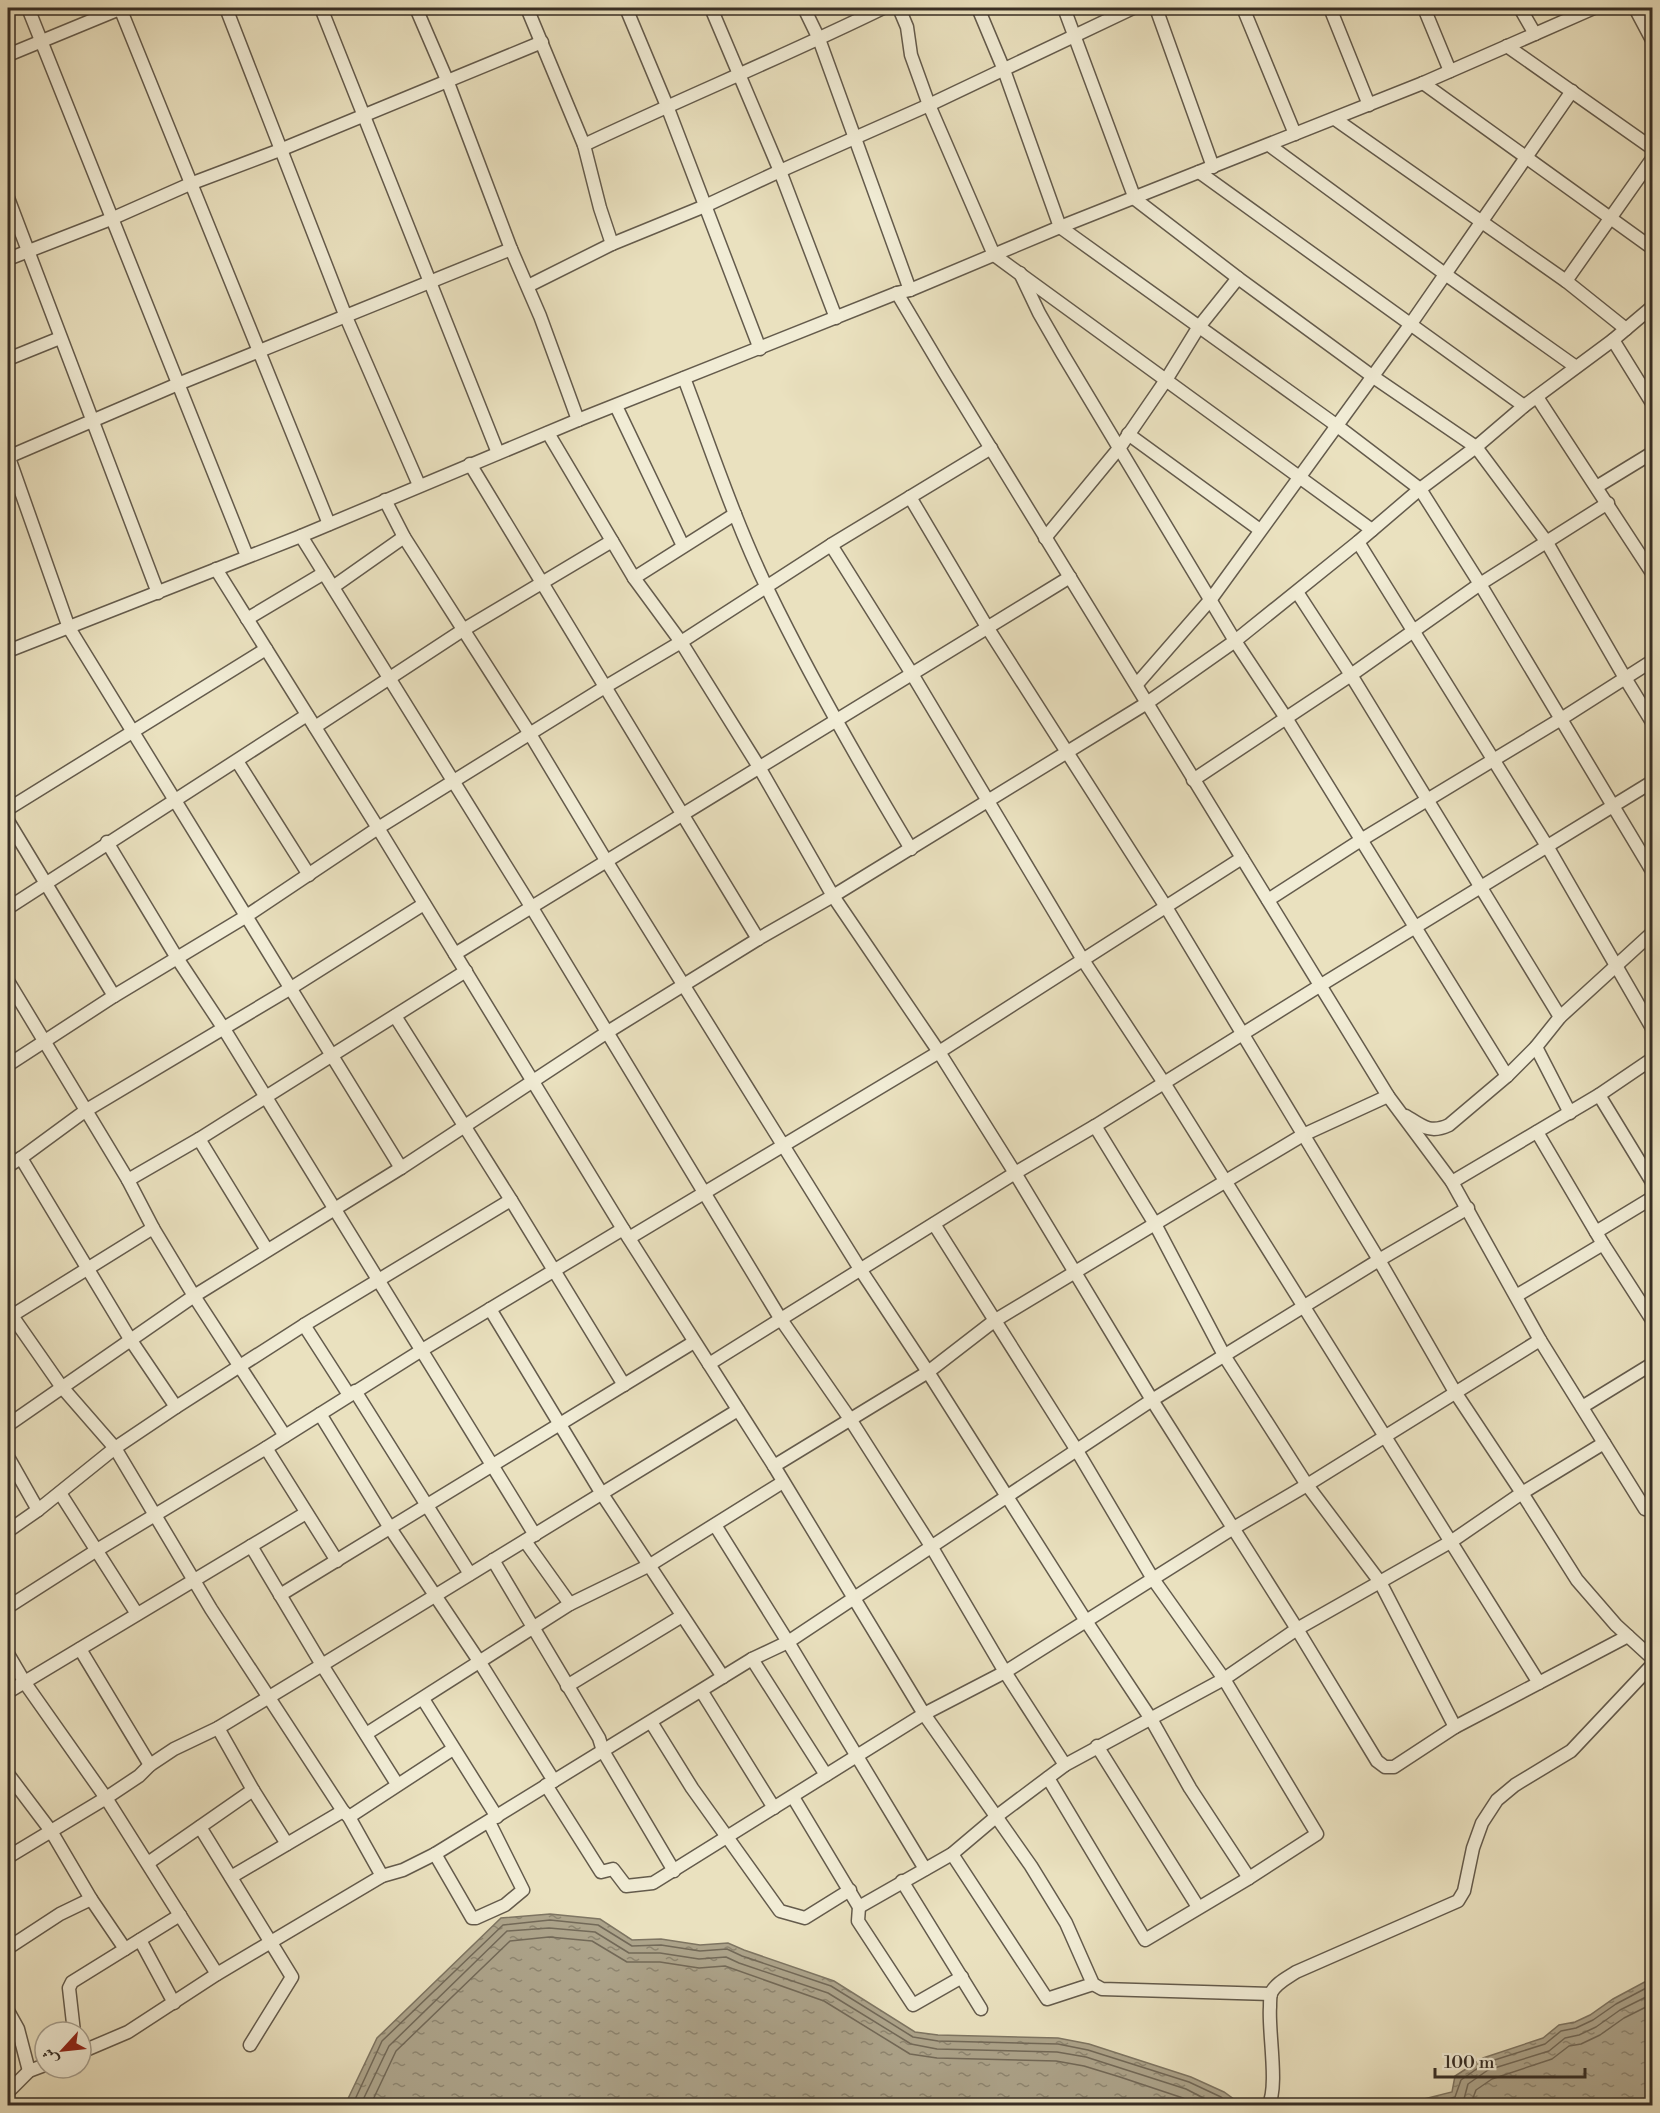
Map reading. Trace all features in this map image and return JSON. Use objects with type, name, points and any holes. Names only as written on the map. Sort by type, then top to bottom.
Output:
[{"type":"street","points":[[28,8],[247,556]]},
{"type":"street","points":[[8,55],[121,8],[328,524]]},
{"type":"street","points":[[226,8],[346,317],[419,485]]},
{"type":"street","points":[[321,8],[498,453]]},
{"type":"street","points":[[416,8],[447,80],[578,420]]},
{"type":"street","points":[[527,8],[584,145],[600,208],[612,243]]},
{"type":"street","points":[[626,8],[667,106],[760,349]]},
{"type":"street","points":[[711,8],[780,171],[836,318]]},
{"type":"street","points":[[804,8],[819,39],[855,138],[904,292],[991,448],[1388,1096],[1452,1182],[1540,1340],[1645,1509],[1653,1511]]},
{"type":"street","points":[[584,145],[883,8]]},
{"type":"street","points":[[899,8],[907,27],[911,55],[929,105],[994,255],[1372,530]]},
{"type":"street","points":[[978,8],[1004,70],[1060,227],[1336,425],[1420,489],[1653,871]]},
{"type":"street","points":[[1064,8],[1135,199],[1372,376],[1476,447],[1546,541],[1653,722]]},
{"type":"street","points":[[528,286],[612,243],[705,206],[929,105],[1074,34],[1133,8]]},
{"type":"street","points":[[1156,8],[1213,167]]},
{"type":"street","points":[[1243,8],[1294,134]]},
{"type":"street","points":[[1330,8],[1369,105]]},
{"type":"street","points":[[1424,8],[1450,71]]},
{"type":"street","points":[[1520,8],[1535,34]]},
{"type":"street","points":[[8,651],[301,536],[578,420],[1335,119],[1594,8]]},
{"type":"street","points":[[1635,8],[1653,40]]},
{"type":"street","points":[[8,259],[542,42]]},
{"type":"street","points":[[1507,46],[1653,148]]},
{"type":"street","points":[[1423,83],[1653,248]]},
{"type":"street","points":[[1137,684],[1211,599],[1410,325],[1572,91]]},
{"type":"street","points":[[1335,119],[1566,281],[1626,329]]},
{"type":"street","points":[[1269,145],[1576,367]]},
{"type":"street","points":[[1566,281],[1653,159]]},
{"type":"street","points":[[1199,172],[1524,406]]},
{"type":"street","points":[[8,198],[158,593]]},
{"type":"street","points":[[401,1168],[69,628],[8,456],[178,384],[511,249]]},
{"type":"street","points":[[1020,273],[1056,343],[1235,641],[1286,718],[1507,1076]]},
{"type":"street","points":[[1046,538],[1120,447],[1198,328],[1238,278]]},
{"type":"street","points":[[8,1425],[61,1386],[194,1296],[401,1168],[606,1033],[1147,703],[1235,641],[1298,592],[1420,489],[1653,307]]},
{"type":"street","points":[[8,359],[60,338]]},
{"type":"street","points":[[1613,340],[1653,403]]},
{"type":"street","points":[[684,378],[735,514],[767,588],[836,721],[911,849]]},
{"type":"street","points":[[1538,397],[1653,573]]},
{"type":"street","points":[[616,406],[683,546]]},
{"type":"street","points":[[548,433],[634,578],[681,642],[759,767],[833,896],[939,1052],[1015,1173],[1152,1400],[1297,1629],[1377,1761],[1385,1767],[1394,1767],[1455,1727],[1628,1636]]},
{"type":"street","points":[[1128,434],[1260,530]]},
{"type":"street","points":[[8,1065],[114,996],[245,917],[378,828],[681,642],[831,545],[991,448]]},
{"type":"street","points":[[1598,486],[1653,453]]},
{"type":"street","points":[[470,464],[758,939]]},
{"type":"street","points":[[910,497],[987,627],[1166,907],[1379,1260],[1455,1392],[1577,1580],[1616,1625],[1653,1658]]},
{"type":"street","points":[[385,500],[404,537],[530,734],[860,1269],[1151,1719],[1190,1788],[1249,1878]]},
{"type":"street","points":[[1193,780],[1351,675],[1480,584],[1608,503]]},
{"type":"street","points":[[634,578],[735,514]]},
{"type":"street","points":[[301,536],[532,908],[780,1318],[850,1419],[931,1546],[1005,1672],[1065,1765]]},
{"type":"street","points":[[333,587],[404,537]]},
{"type":"street","points":[[315,727],[463,630],[612,541]]},
{"type":"street","points":[[1358,542],[1547,846],[1653,1028]]},
{"type":"street","points":[[831,545],[912,674],[1083,960],[1305,1306],[1539,1683]]},
{"type":"street","points":[[216,569],[456,954],[626,1233],[855,1596],[924,1714],[997,1816],[1066,1923],[1093,1984],[1102,1989],[1271,1994]]},
{"type":"street","points":[[247,619],[324,573]]},
{"type":"street","points":[[456,954],[1070,577]]},
{"type":"street","points":[[1298,592],[1560,1017]]},
{"type":"street","points":[[8,809],[266,649]]},
{"type":"street","points":[[1268,900],[1361,840],[1653,661]]},
{"type":"street","points":[[8,908],[307,715]]},
{"type":"street","points":[[237,761],[309,875]]},
{"type":"street","points":[[709,1364],[1015,1173],[1653,782]]},
{"type":"street","points":[[8,821],[114,996]]},
{"type":"street","points":[[107,842],[492,1464],[530,1538],[570,1604]]},
{"type":"street","points":[[8,1607],[490,1308],[554,1271],[704,1192],[939,1052],[1242,858]]},
{"type":"street","points":[[8,1166],[85,1111],[224,1029],[424,904]]},
{"type":"street","points":[[1401,1113],[1431,1130],[1440,1130],[1449,1125],[1507,1076],[1536,1047],[1560,1017],[1653,933]]},
{"type":"street","points":[[128,1180],[199,1139],[466,971]]},
{"type":"street","points":[[8,981],[128,1180],[153,1228],[194,1296],[285,1436]]},
{"type":"street","points":[[395,1016],[624,1385]]},
{"type":"street","points":[[1536,1047],[1570,1113]]},
{"type":"street","points":[[1452,1182],[1570,1113],[1653,1059]]},
{"type":"street","points":[[1599,1095],[1653,1182]]},
{"type":"street","points":[[774,1466],[928,1372],[994,1321],[1074,1272],[1303,1135],[1388,1096]]},
{"type":"street","points":[[1095,1126],[1155,1224],[1225,1357],[1307,1485],[1380,1582],[1455,1727]]},
{"type":"street","points":[[1537,1132],[1603,1244],[1653,1320]]},
{"type":"street","points":[[199,1139],[267,1250]]},
{"type":"street","points":[[21,1158],[130,1339],[176,1407]]},
{"type":"street","points":[[1596,1232],[1653,1198]]},
{"type":"street","points":[[8,1531],[60,1493],[114,1448],[176,1407],[304,1325],[511,1200]]},
{"type":"street","points":[[93,2047],[128,2032],[217,1974],[382,1876],[403,1870],[435,1854],[702,1692],[752,1659],[788,1642],[1152,1400],[1468,1208]]},
{"type":"street","points":[[934,1224],[1076,1449],[1153,1579],[1224,1679],[1317,1834],[1145,1940],[1048,1778]]},
{"type":"street","points":[[153,1228],[9,1315],[61,1386],[114,1448],[193,1580],[267,1698],[346,1814],[382,1876]]},
{"type":"street","points":[[1516,1296],[1603,1244]]},
{"type":"street","points":[[490,1308],[602,1494],[723,1677]]},
{"type":"street","points":[[304,1325],[352,1393],[470,1575]]},
{"type":"street","points":[[321,1414],[390,1528],[479,1661],[601,1872],[614,1869],[626,1886],[653,1883],[674,1871],[924,1714],[1005,1672],[1232,1529],[1540,1340]]},
{"type":"street","points":[[280,1594],[337,1562],[492,1464],[694,1342]]},
{"type":"street","points":[[1582,1407],[1653,1364]]},
{"type":"street","points":[[8,1857],[106,1798],[174,1749],[218,1728],[436,1597],[738,1410]]},
{"type":"street","points":[[859,1907],[952,1854],[997,1816],[1065,1765],[1224,1679],[1297,1629],[1452,1541],[1522,1492],[1604,1443]]},
{"type":"street","points":[[266,1448],[337,1562]]},
{"type":"street","points":[[8,1457],[38,1510]]},
{"type":"street","points":[[366,1734],[570,1604],[650,1565],[783,1482]]},
{"type":"street","points":[[60,1493],[136,1614]]},
{"type":"street","points":[[8,1692],[306,1513]]},
{"type":"street","points":[[715,1525],[925,1869]]},
{"type":"street","points":[[251,1546],[397,1784]]},
{"type":"street","points":[[493,1560],[599,1738],[603,1751],[674,1871]]},
{"type":"street","points":[[567,1686],[682,1616]]},
{"type":"street","points":[[80,1649],[150,1765]]},
{"type":"street","points":[[8,1654],[25,1683],[106,1798],[217,1974]]},
{"type":"street","points":[[752,1659],[826,1776]]},
{"type":"street","points":[[1268,2106],[1273,2085],[1269,2019],[1271,1994],[1280,1982],[1296,1972],[1458,1901],[1464,1891],[1473,1848],[1482,1823],[1497,1800],[1515,1785],[1571,1751],[1653,1665]]},
{"type":"street","points":[[702,1692],[774,1808]]},
{"type":"street","points":[[423,1699],[493,1819],[523,1890],[505,1905],[472,1918],[435,1854]]},
{"type":"street","points":[[651,1722],[692,1788],[780,1911],[806,1918],[850,1890]]},
{"type":"street","points":[[218,1728],[287,1844]]},
{"type":"street","points":[[1097,1746],[1198,1907]]},
{"type":"street","points":[[231,1877],[287,1844],[346,1814],[453,1749]]},
{"type":"street","points":[[8,1774],[51,1831],[91,1899],[125,1949]]},
{"type":"street","points":[[148,1863],[253,1790]]},
{"type":"street","points":[[793,1797],[859,1907],[858,1921],[913,2005],[962,1977]]},
{"type":"street","points":[[200,1827],[292,1977],[250,2045]]},
{"type":"street","points":[[952,1854],[1047,2000],[1093,1984]]},
{"type":"street","points":[[902,1881],[981,2009]]},
{"type":"street","points":[[8,1948],[60,1914],[91,1899]]},
{"type":"street","points":[[73,2020],[69,1988],[72,1982],[180,1915]]},
{"type":"street","points":[[140,1940],[174,2003]]},
{"type":"street","points":[[8,2011],[18,2029],[29,2071]]},
{"type":"street","points":[[8,2092],[33,2070]]},
{"type":"water","points":[[550,1914],[600,1919],[632,1940],[661,1939],[700,1945],[728,1943],[834,1981],[915,2032],[938,2035],[1058,2038],[1089,2044],[1191,2077],[1224,2092],[1242,2105],[345,2105],[377,2038],[501,1918]]},
{"type":"water","points":[[1652,1978],[1652,2105],[1400,2105],[1452,2092],[1455,2076],[1483,2058],[1543,2038],[1559,2025],[1575,2022],[1590,2015],[1613,1999]]}]
